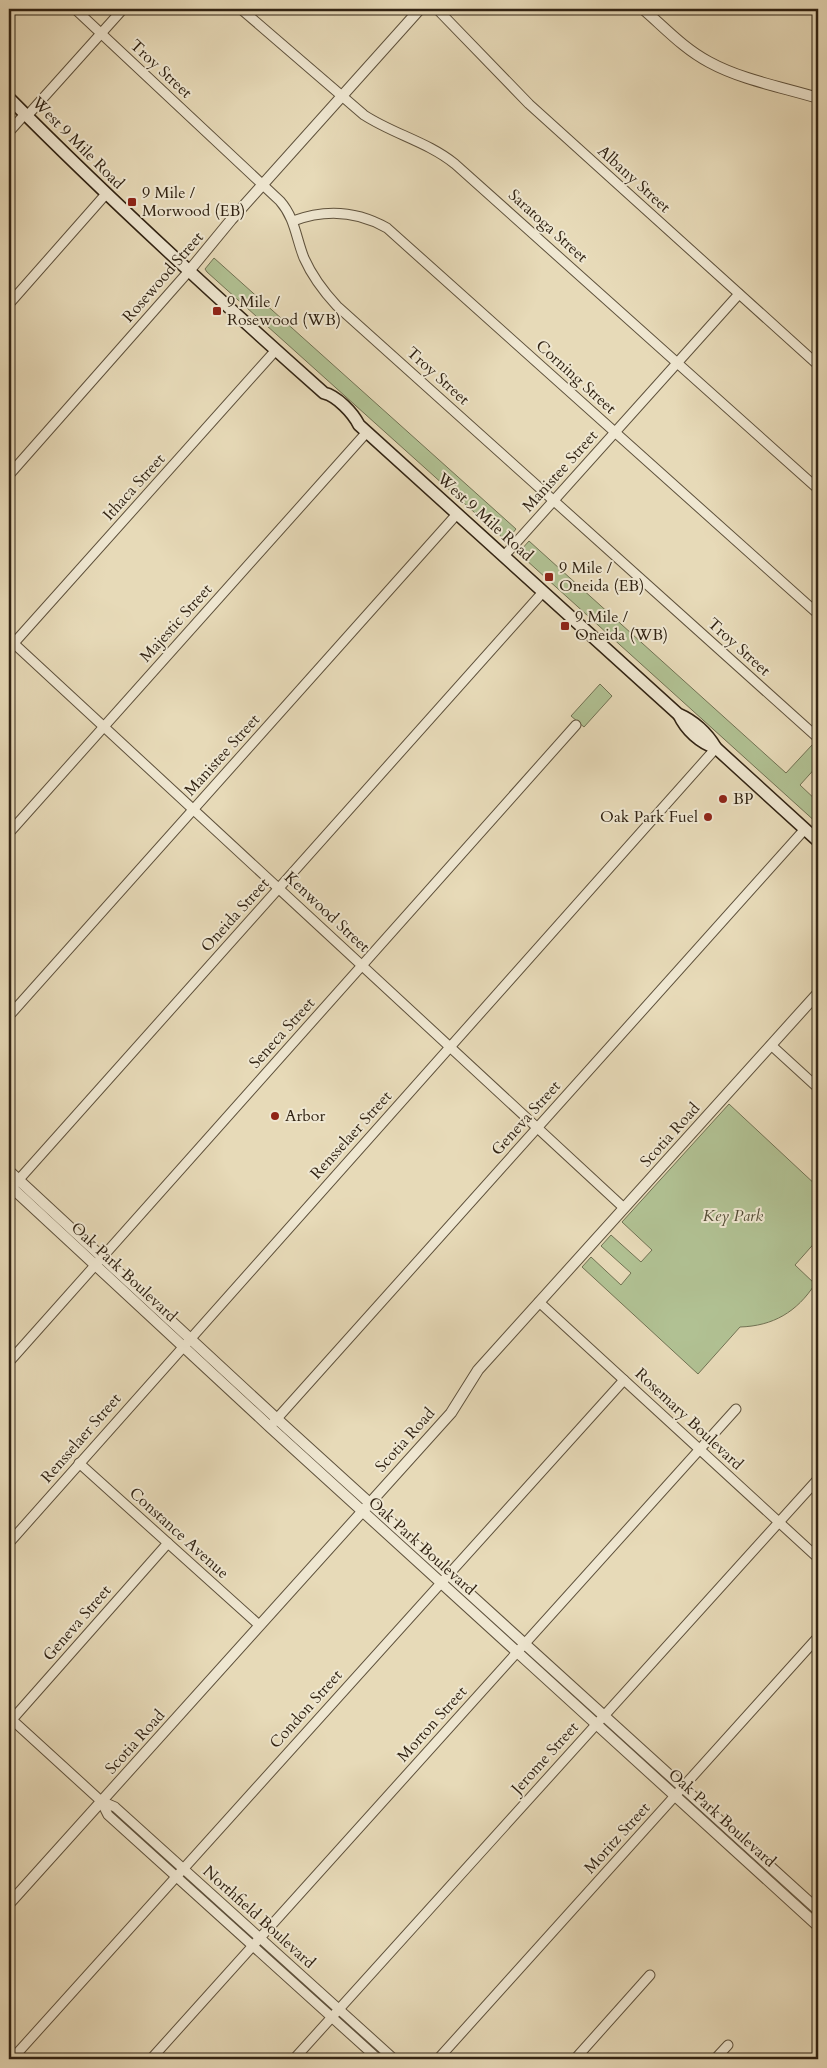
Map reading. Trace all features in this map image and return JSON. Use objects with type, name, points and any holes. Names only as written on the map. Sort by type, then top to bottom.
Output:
[{"type":"main road","name":"West 9 Mile Road","points":[[9,98],[106,194],[324,393],[326,400],[332,406],[351,423],[362,428],[678,714],[683,724],[700,740],[706,745],[716,748],[818,841]]},
{"type":"street","name":"Troy Street","points":[[75,9],[288,209],[304,257],[312,274],[329,298],[818,738]]},
{"type":"street","points":[[9,132],[123,9]]},
{"type":"street","name":"Saratoga Street","points":[[241,9],[372,120],[432,148],[455,164],[818,489]]},
{"type":"street","name":"Rosewood Street","points":[[9,475],[263,184],[420,9]]},
{"type":"street","name":"Albany Street","points":[[437,9],[529,104],[818,365]]},
{"type":"street","points":[[644,9],[688,48],[710,63],[740,75],[818,98]]},
{"type":"street","points":[[9,304],[106,194]]},
{"type":"street","name":"Corning Street","points":[[293,221],[314,215],[339,213],[359,216],[387,228],[818,614]]},
{"type":"street","name":"Manistee Street","points":[[504,556],[739,294]]},
{"type":"street","name":"Ithaca Street","points":[[11,641],[276,350]]},
{"type":"street","name":"Majestic Street","points":[[9,833],[362,428]]},
{"type":"street","name":"Manistee Street","points":[[9,1016],[457,514]]},
{"type":"street","name":"Oneida Street","points":[[12,1186],[543,592]]},
{"type":"street","name":"Kenwood Street","points":[[11,641],[624,1208]]},
{"type":"street","name":"Seneca Street","points":[[9,1362],[576,725]]},
{"type":"street","name":"Rensselaer Street","points":[[9,1542],[716,748]]},
{"type":"street","name":"Geneva Street","points":[[270,1427],[805,829]]},
{"type":"street","name":"Scotia Road","points":[[9,1904],[451,1413],[478,1370],[818,992]]},
{"type":"street","points":[[771,1045],[818,1088]]},
{"type":"street","name":"Oak Park Boulevard","points":[[9,1171],[12,1186],[99,1261],[186,1342],[270,1427],[818,1926]]},
{"type":"street","name":"Rosemary Boulevard","points":[[539,1302],[818,1558]]},
{"type":"street","name":"Oak Park Boulevard","points":[[186,1342],[277,1419],[370,1502],[818,1910]]},
{"type":"street","name":"Condon Street","points":[[12,2059],[624,1380]]},
{"type":"street","name":"Morton Street","points":[[151,2059],[736,1409]]},
{"type":"street","name":"Constance Avenue","points":[[79,1463],[259,1625]]},
{"type":"street","name":"Jerome Street","points":[[294,2059],[818,1479]]},
{"type":"street","name":"Geneva Street","points":[[10,1720],[168,1542]]},
{"type":"street","name":"Moritz Street","points":[[438,2059],[818,1637]]},
{"type":"street","name":"Northfield Boulevard","points":[[10,1720],[101,1802],[108,1815],[378,2059]]},
{"type":"street","name":"Northfield Boulevard","points":[[101,1802],[115,1807],[394,2059]]},
{"type":"street","points":[[575,2059],[650,1975]]},
{"type":"street","points":[[715,2059],[728,2044]]},
{"type":"green space","points":[[214,258],[516,529],[507,540],[207,272],[205,269]]},
{"type":"green space","points":[[529,541],[786,773],[812,745],[818,750],[818,765],[800,785],[818,802],[818,824],[525,559],[521,550]]},
{"type":"green space","points":[[600,684],[612,696],[584,727],[571,716]]},
{"type":"green space","name":"Key Park","points":[[729,1104],[818,1187],[818,1239],[795,1265],[815,1284],[792,1310],[783,1316],[763,1324],[740,1327],[698,1374],[582,1267],[591,1257],[621,1285],[631,1273],[601,1246],[611,1235],[641,1262],[652,1250],[622,1222]]},
{"type":"place","name":"9 Mile / Morwood (EB)","points":[[132,202]]},
{"type":"place","name":"9 Mile / Rosewood (WB)","points":[[217,311]]},
{"type":"place","name":"9 Mile / Oneida (EB)","points":[[549,577]]},
{"type":"place","name":"9 Mile / Oneida (WB)","points":[[565,626]]},
{"type":"place","name":"BP","points":[[723,799]]},
{"type":"place","name":"Oak Park Fuel","points":[[708,817]]},
{"type":"place","name":"Arbor","points":[[275,1116]]}]
